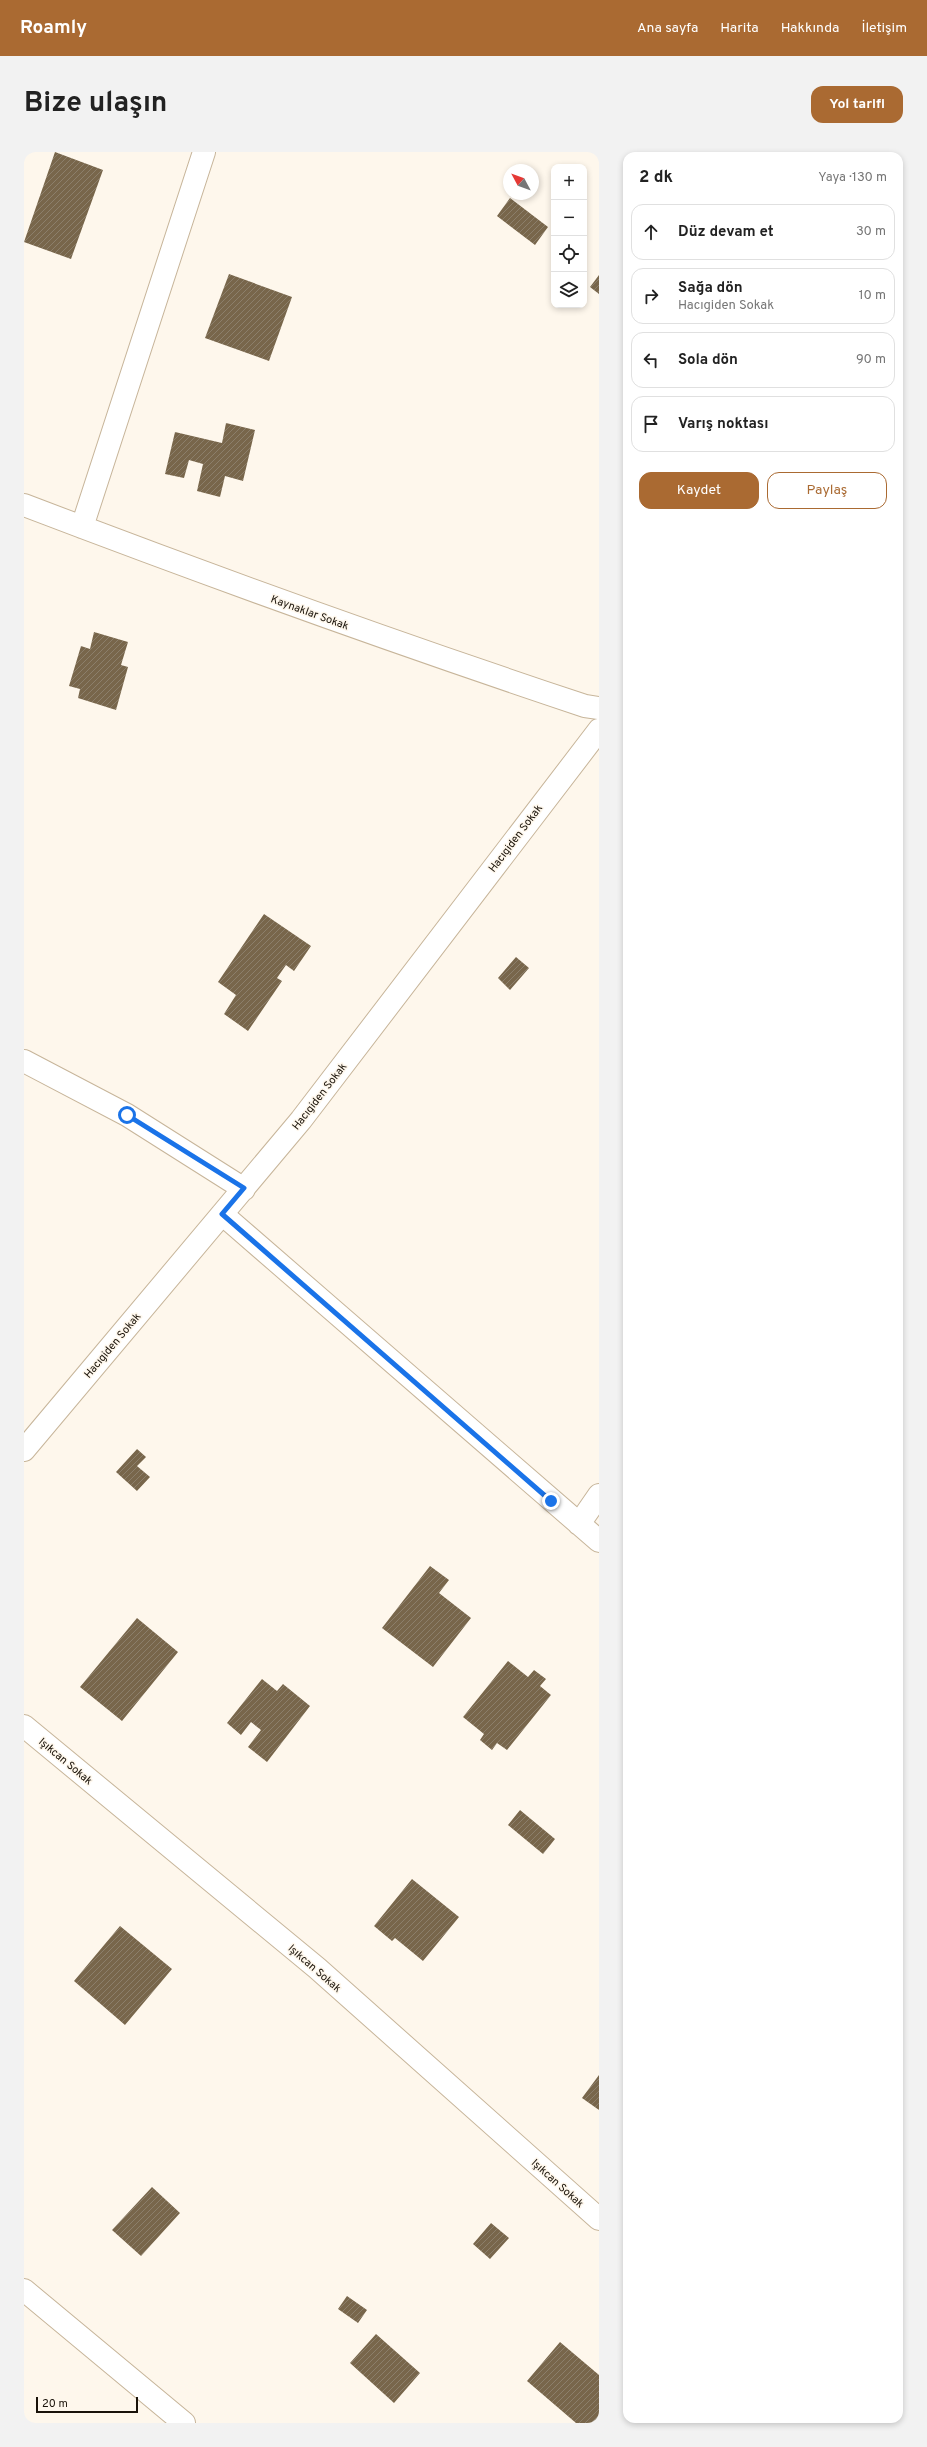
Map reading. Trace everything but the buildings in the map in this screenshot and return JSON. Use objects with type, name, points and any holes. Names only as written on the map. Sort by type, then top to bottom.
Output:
[{"type":"street","points":[[82,527],[204,152]]},
{"type":"street","name":"Kaynaklar Sokak","points":[[24,505],[206,574],[393,641],[585,706],[599,708]]},
{"type":"street","name":"Hacıgiden Sokak","points":[[24,1450],[301,1120],[599,730]]},
{"type":"street","points":[[24,1061],[127,1115],[244,1188]]},
{"type":"street","points":[[222,1214],[599,1541]]},
{"type":"street","points":[[579,1524],[599,1495]]},
{"type":"street","name":"Işıkcan Sokak","points":[[24,1726],[317,1968],[599,2219]]},
{"type":"street","points":[[24,2290],[184,2423]]},
{"type":"route","points":[[127,1115],[244,1188],[222,1214],[551,1501]]}]
